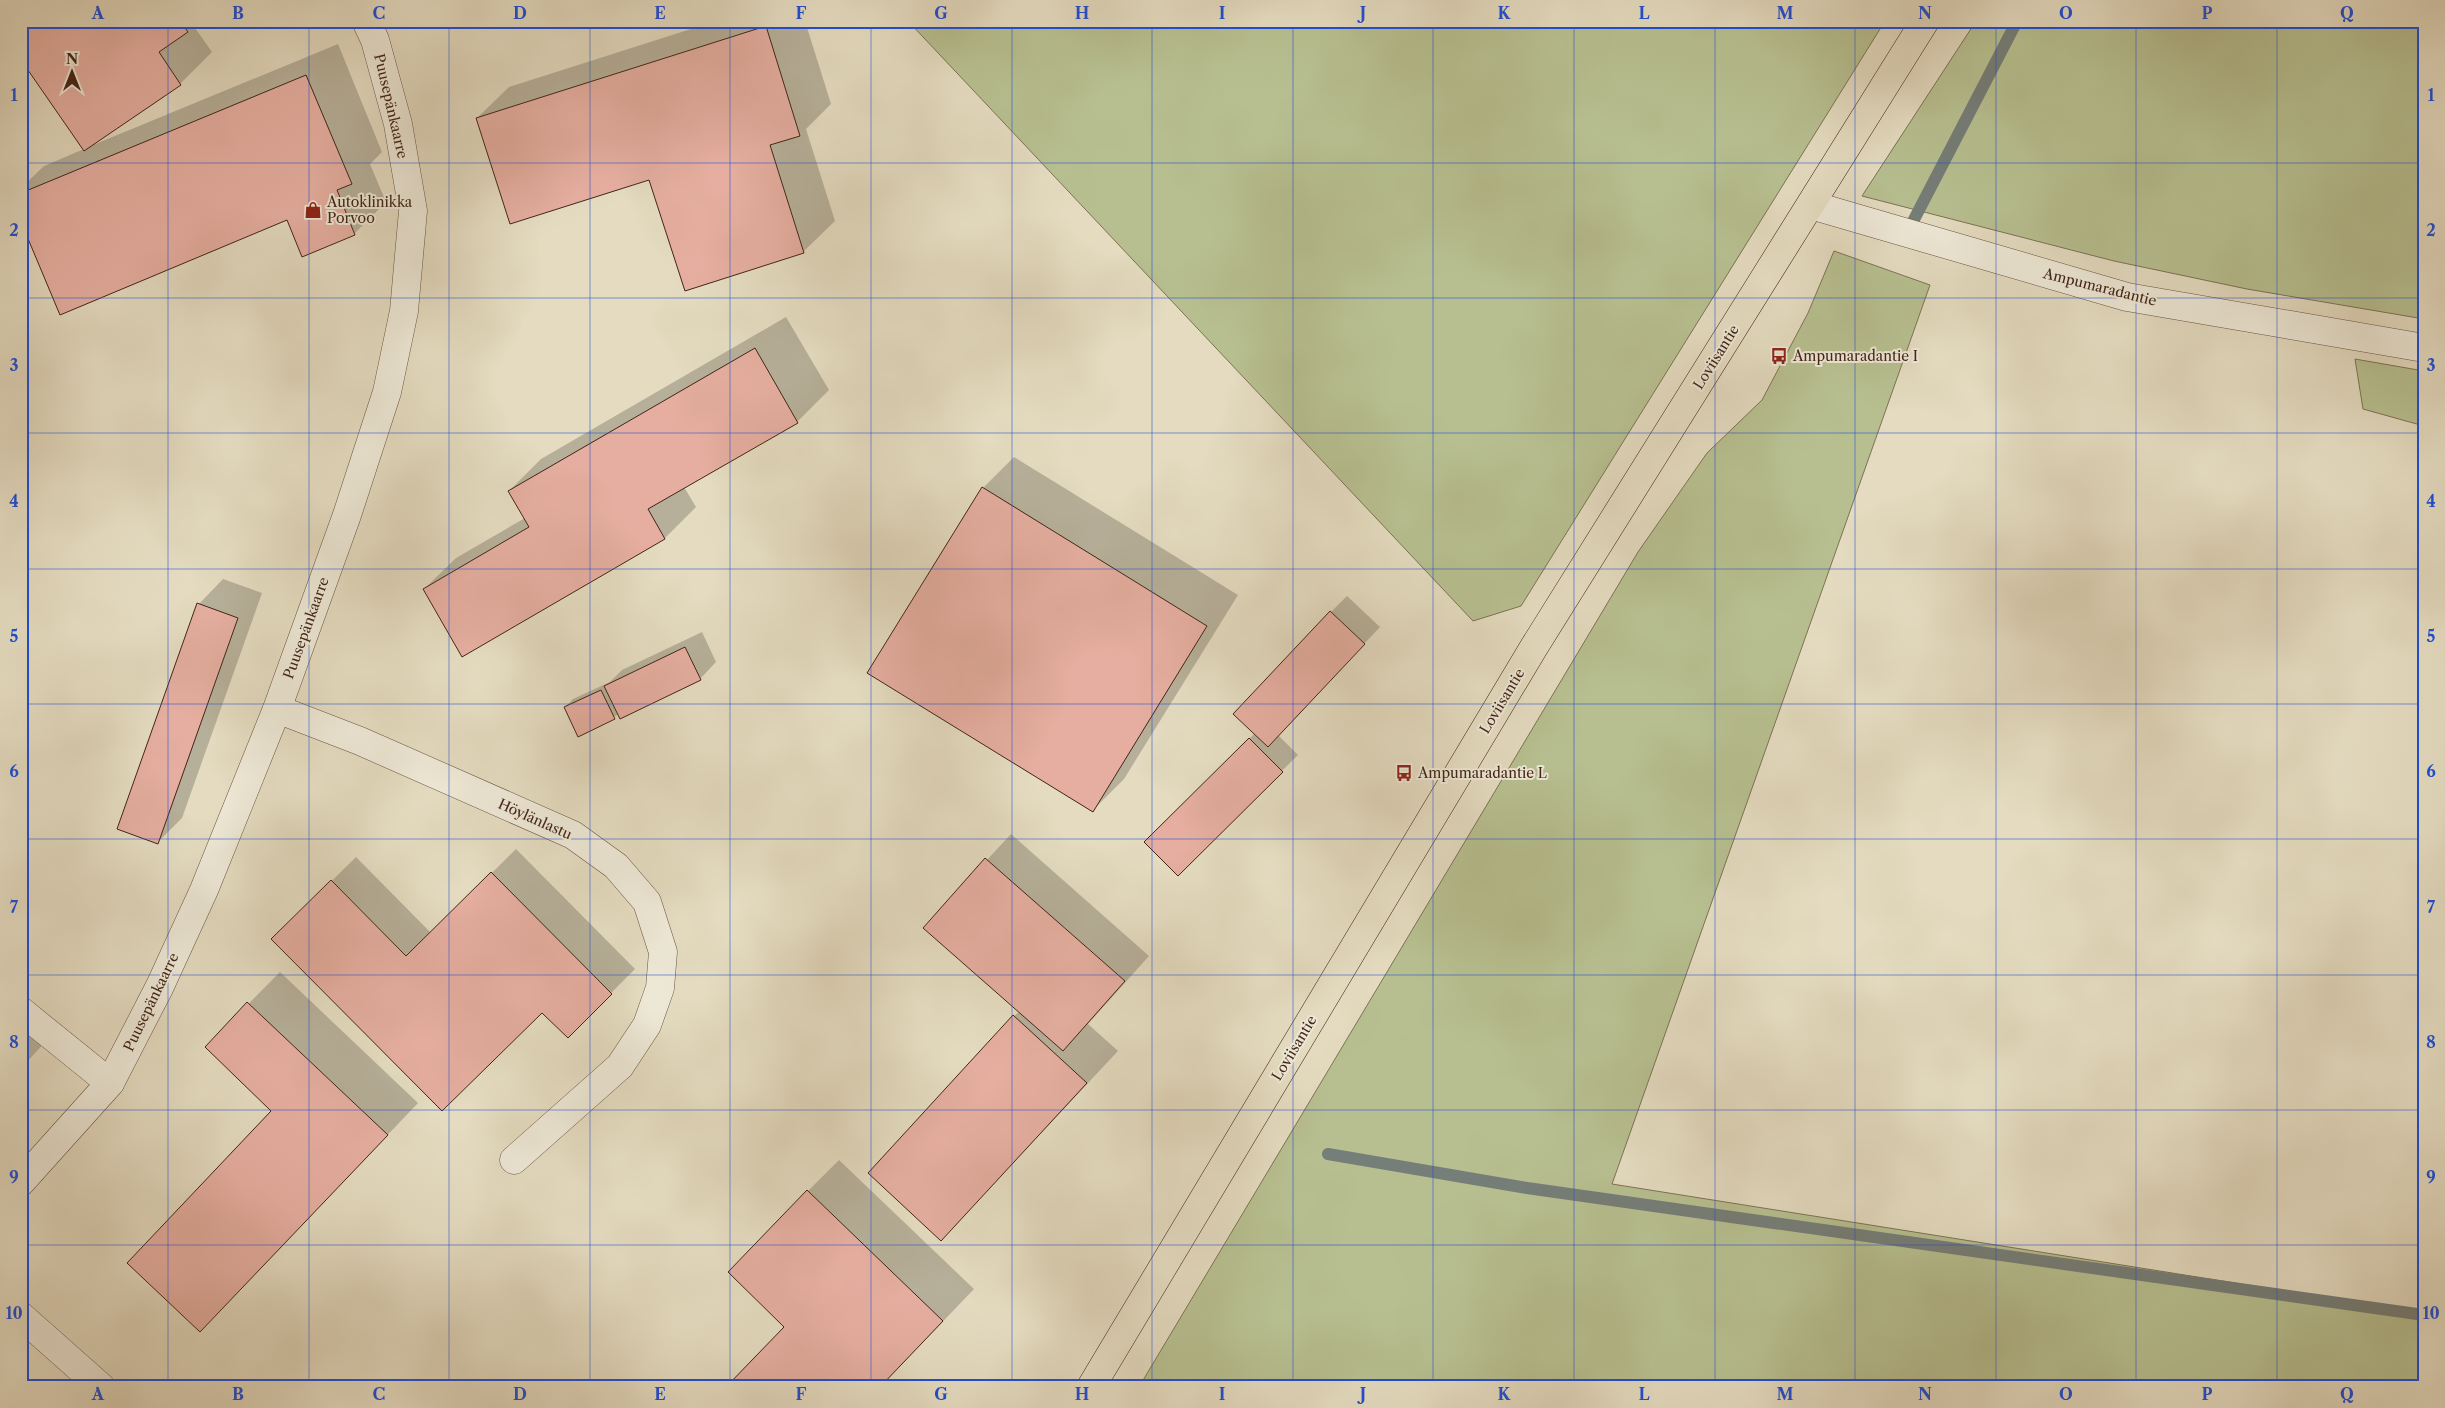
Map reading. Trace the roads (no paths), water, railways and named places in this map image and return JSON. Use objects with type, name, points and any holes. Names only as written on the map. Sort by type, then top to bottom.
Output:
[{"type":"main road","name":"Loviisantie","points":[[1091,1387],[1534,647],[1924,21]]},
{"type":"street","name":"Puusepänkaarre","points":[[21,1182],[110,1084],[160,986],[204,890],[277,709],[347,514],[387,392],[404,311],[413,211],[398,124],[375,40],[366,21]]},
{"type":"street","name":"Ampumaradantie","points":[[1811,205],[2127,297],[2424,348]]},
{"type":"street","name":"Höylänlastu","points":[[277,709],[360,741],[573,835],[616,866],[647,902],[663,952],[660,988],[647,1026],[620,1066],[514,1160]]},
{"type":"street","points":[[21,1011],[110,1084]]},
{"type":"street","points":[[21,1316],[102,1387]]},
{"type":"waterway","points":[[1907,233],[2017,21]]},
{"type":"waterway","points":[[1328,1154],[1527,1188],[2424,1315]]},
{"type":"place","name":"Autoklinikka Porvoo","points":[[313,210]]},
{"type":"place","name":"Ampumaradantie I","points":[[1779,356]]},
{"type":"place","name":"Ampumaradantie L","points":[[1404,773]]}]
